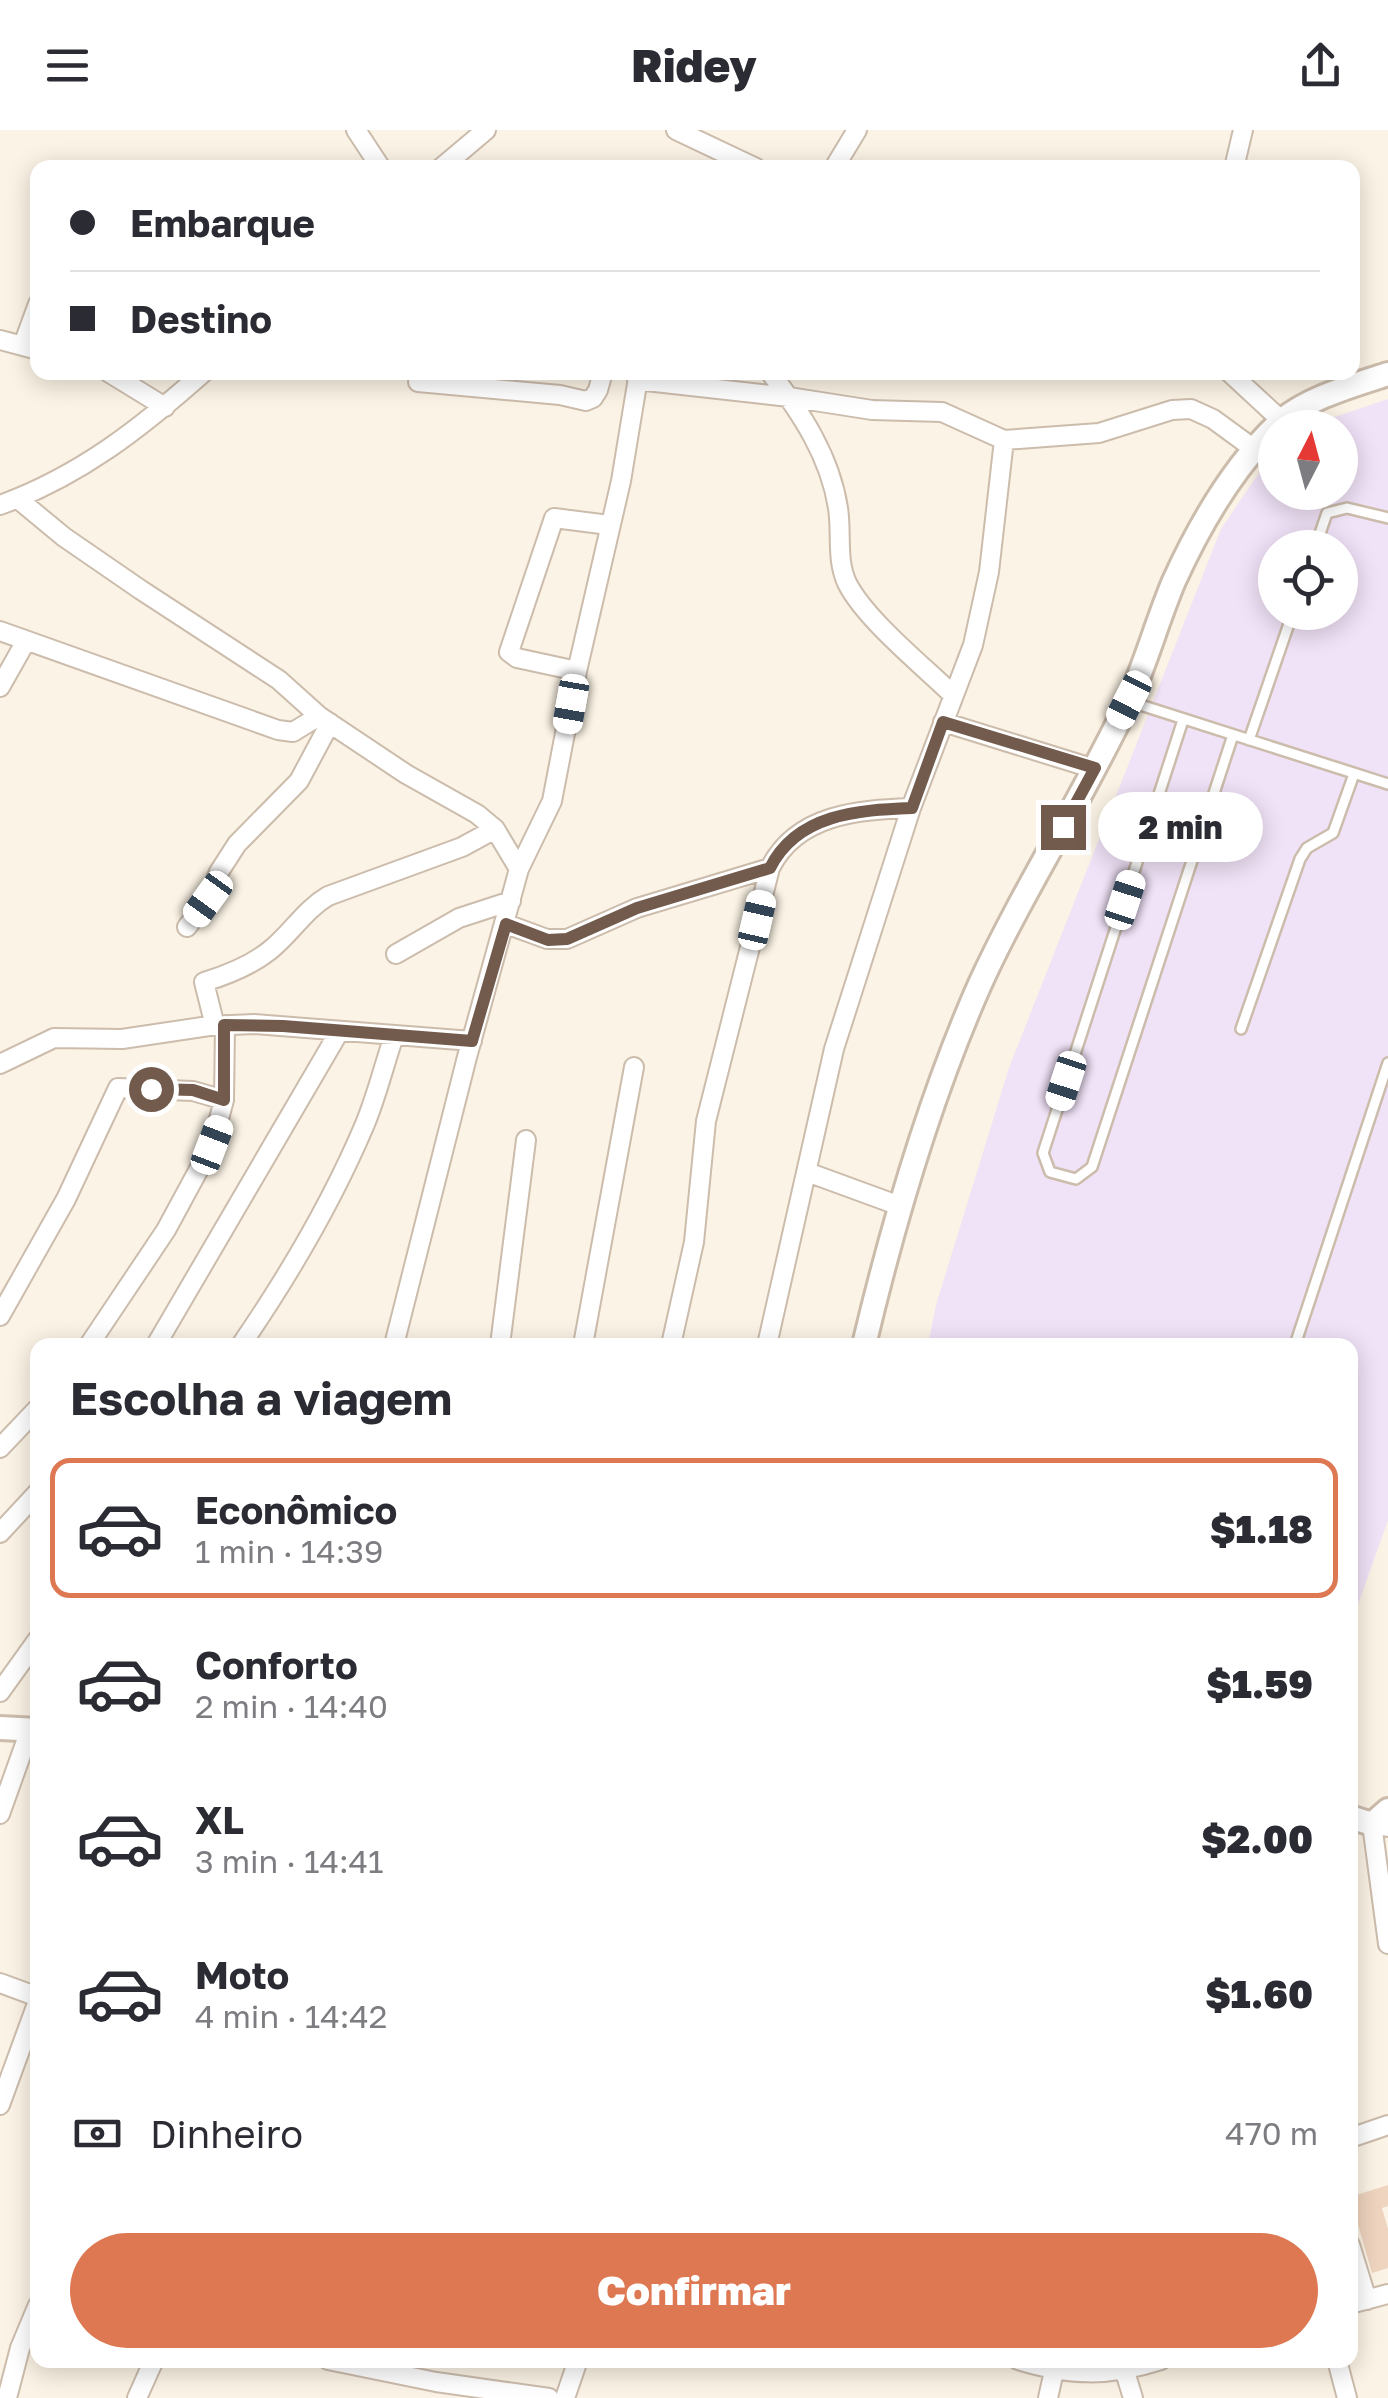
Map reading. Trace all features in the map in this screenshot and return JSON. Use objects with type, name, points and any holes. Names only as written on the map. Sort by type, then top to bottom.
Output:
[{"type":"street","points":[[356,130],[375,160]]},
{"type":"street","points":[[450,160],[486,130]]},
{"type":"street","points":[[676,130],[739,160]]},
{"type":"street","points":[[839,160],[857,130]]},
{"type":"street","points":[[1236,160],[1242,130]]},
{"type":"street","points":[[0,340],[30,348]]},
{"type":"street","points":[[1300,410],[1341,388],[1388,374]]},
{"type":"street","points":[[124,380],[165,406]]},
{"type":"street","points":[[9,502],[92,462],[195,380]]},
{"type":"street","points":[[418,382],[560,394],[586,400],[593,398],[601,380]]},
{"type":"street","points":[[396,1338],[519,869],[552,800],[621,481],[637,380]]},
{"type":"street","points":[[668,380],[872,410],[942,412],[1004,440],[1099,432],[1172,410],[1191,409],[1213,419],[1254,450]]},
{"type":"street","points":[[776,380],[807,422],[824,462],[838,506],[840,565],[849,587],[886,630],[952,694]]},
{"type":"street","points":[[1237,380],[1270,410]]},
{"type":"street","points":[[770,1338],[834,1048],[912,808],[973,645],[983,606],[1004,440]]},
{"type":"street","points":[[866,1338],[900,1206],[952,1052],[981,983],[1129,700],[1174,583],[1198,533],[1258,446]]},
{"type":"street","points":[[9,502],[279,680],[325,719],[406,774],[477,814],[494,829],[519,869]]},
{"type":"street","points":[[577,671],[517,658],[509,652],[554,518],[609,525]]},
{"type":"street","points":[[0,630],[278,730],[294,732],[325,719]]},
{"type":"street","points":[[0,687],[26,641]]},
{"type":"street","points":[[188,927],[237,844],[299,781],[325,719]]},
{"type":"street","points":[[943,722],[1095,768]]},
{"type":"street","points":[[673,1338],[694,1242],[706,1121],[770,868],[779,851],[812,826],[836,816],[912,808]]},
{"type":"street","points":[[94,1338],[166,1230],[212,1145],[224,1100],[220,1026],[204,982],[270,950],[313,905],[328,896],[462,847],[494,829]]},
{"type":"street","points":[[506,924],[548,940],[567,939],[637,908],[770,868]]},
{"type":"street","points":[[396,954],[459,918],[511,901]]},
{"type":"street","points":[[0,1064],[54,1038],[122,1039],[220,1026],[472,1041]]},
{"type":"street","points":[[160,1338],[339,1032]]},
{"type":"street","points":[[246,1338],[332,1196],[366,1120],[394,1036]]},
{"type":"street","points":[[584,1338],[634,1068]]},
{"type":"street","points":[[0,1316],[66,1199],[118,1088],[193,1090],[224,1100]]},
{"type":"street","points":[[501,1338],[526,1140]]},
{"type":"street","points":[[807,1172],[900,1206]]},
{"type":"street","points":[[0,1448],[30,1416]]},
{"type":"street","points":[[0,1533],[30,1501]]},
{"type":"street","points":[[0,1692],[30,1650]]},
{"type":"street","points":[[0,1728],[30,1730]]},
{"type":"street","points":[[0,1814],[30,1740]]},
{"type":"street","points":[[1374,1819],[1388,1944]]},
{"type":"street","points":[[0,1983],[30,1996]]},
{"type":"street","points":[[0,2105],[30,2021]]},
{"type":"street","points":[[1358,2135],[1388,2125]]},
{"type":"street","points":[[1359,2302],[1388,2294]]},
{"type":"street","points":[[7,2398],[30,2324]]},
{"type":"street","points":[[137,2398],[150,2368]]},
{"type":"street","points":[[367,2368],[549,2398]]},
{"type":"street","points":[[436,2382],[439,2368]]},
{"type":"street","points":[[564,2398],[575,2368]]},
{"type":"street","points":[[1044,2368],[1125,2372],[1137,2368]]},
{"type":"street","points":[[1339,2368],[1347,2398]]},
{"type":"street","points":[[1048,2398],[1054,2371]]},
{"type":"street","points":[[1125,2372],[1133,2398]]},
{"type":"lane","points":[[1321,530],[1327,513],[1347,508],[1388,518]]},
{"type":"lane","points":[[1249,740],[1287,630]]},
{"type":"lane","points":[[1129,700],[1388,784]]},
{"type":"lane","points":[[1184,720],[1043,1153],[1050,1172],[1076,1178],[1092,1166],[1233,735]]},
{"type":"lane","points":[[1241,1029],[1300,859],[1307,848],[1333,833],[1354,774]]},
{"type":"lane","points":[[1296,1338],[1388,1063]]},
{"type":"shaded area","points":[[1388,399],[1388,1520],[1358,1604],[1358,1338],[929,1338],[936,1305],[1009,1068],[1221,529],[1258,474],[1258,510],[1358,510],[1355,410]]},
{"type":"building","points":[[1388,2185],[1388,2206],[1382,2208],[1388,2229],[1388,2268],[1372,2273],[1358,2225],[1358,2194]]},
{"type":"route","points":[[151,1089],[193,1090],[224,1100],[224,1025],[472,1041],[506,924],[548,940],[567,939],[637,908],[770,868],[779,851],[792,839],[836,816],[912,808],[943,722],[1095,768],[1063,827]]}]
